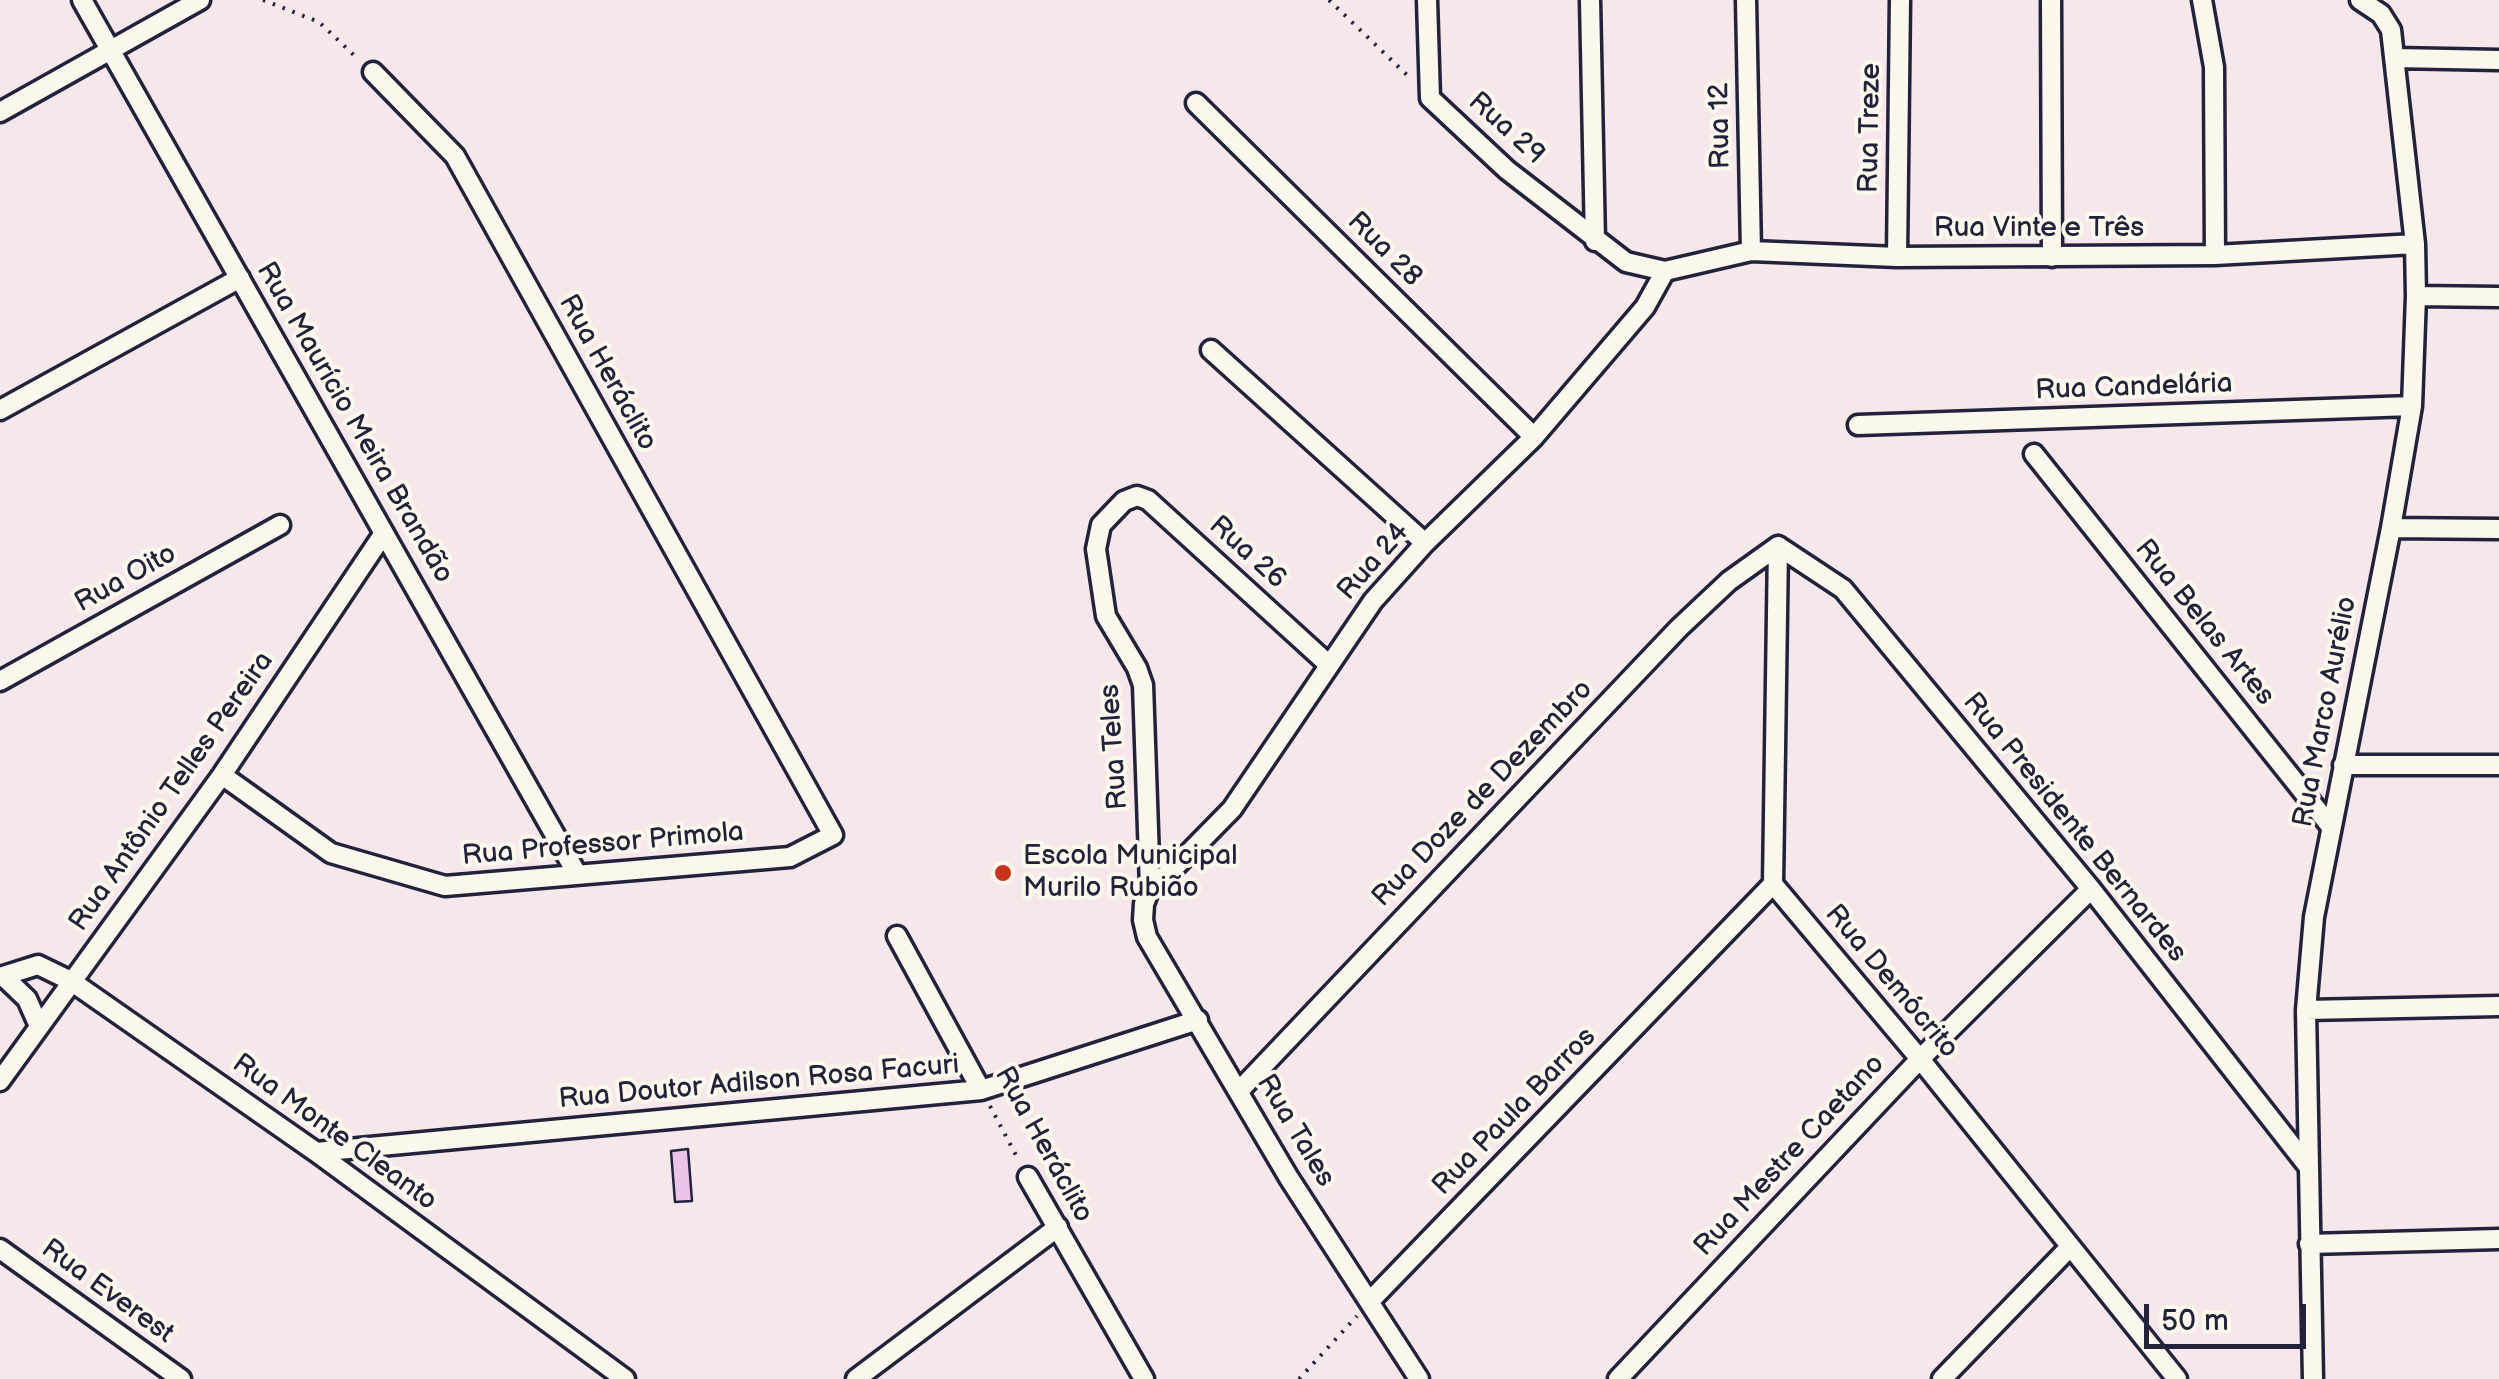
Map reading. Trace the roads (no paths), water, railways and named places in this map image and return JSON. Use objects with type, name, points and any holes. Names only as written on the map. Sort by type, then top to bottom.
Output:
[{"type":"street","name":"Rua Maurício Meira Brandão","points":[[82,0],[577,874]]},
{"type":"street","points":[[0,112],[200,0]]},
{"type":"street","name":"Rua 29","points":[[1427,0],[1430,98],[1507,170],[1595,241],[1626,262],[1665,271]]},
{"type":"street","points":[[1590,0],[1595,241]]},
{"type":"street","name":"Rua 12","points":[[1746,0],[1751,250]]},
{"type":"street","name":"Rua Treze","points":[[1897,256],[1900,0]]},
{"type":"street","points":[[2052,0],[2052,256]]},
{"type":"street","points":[[2202,0],[2214,67],[2215,256]]},
{"type":"street","name":"Rua Marco Aurélio","points":[[2312,1379],[2306,1010],[2314,917],[2392,528],[2412,406],[2416,296],[2415,244],[2391,30],[2380,14],[2360,0]]},
{"type":"street","points":[[2396,58],[2499,60]]},
{"type":"street","name":"Rua Heráclito","points":[[373,72],[455,156],[833,835]]},
{"type":"street","name":"Rua 28","points":[[1196,103],[1534,437]]},
{"type":"street","name":"Rua Vinte e Três","points":[[1665,271],[1751,250],[1897,256],[2215,256],[2415,244]]},
{"type":"street","name":"Rua 24","points":[[1147,896],[1232,809],[1373,601],[1534,437],[1644,307],[1665,271]]},
{"type":"street","points":[[0,410],[240,278]]},
{"type":"street","points":[[2416,296],[2499,297]]},
{"type":"street","points":[[1211,350],[1425,544]]},
{"type":"street","name":"Rua Candelária","points":[[1858,425],[2412,406]]},
{"type":"street","name":"Rua Belas Artes","points":[[2034,454],[2331,827]]},
{"type":"street","name":"Rua 26","points":[[1124,501],[1136,496],[1148,500],[1328,664]]},
{"type":"street","name":"Rua Teles","points":[[1124,501],[1100,525],[1096,549],[1106,616],[1138,668],[1143,685],[1147,896]]},
{"type":"street","name":"Rua Oito","points":[[0,680],[280,525]]},
{"type":"street","points":[[2392,528],[2499,529]]},
{"type":"street","name":"Rua Antônio Telles Pereira","points":[[0,1081],[222,775],[384,532]]},
{"type":"street","points":[[1773,884],[1778,546]]},
{"type":"street","name":"Rua Presidente Bernardes","points":[[1778,546],[1843,589],[2090,889],[2307,1166]]},
{"type":"street","name":"Rua Doze de Dezembro","points":[[1238,1090],[1679,628],[1729,581],[1778,546]]},
{"type":"street","points":[[2343,765],[2499,765]]},
{"type":"street","name":"Rua Professor Primola","points":[[222,775],[330,854],[446,886],[790,857],[833,835]]},
{"type":"street","name":"Rua Demócrito","points":[[1773,884],[1920,1059],[2177,1379]]},
{"type":"street","name":"Rua Paula Barros","points":[[1370,1301],[1773,884]]},
{"type":"street","name":"Rua Mestre Caetano","points":[[1618,1379],[1920,1059],[2090,889]]},
{"type":"street","name":"Rua Tales","points":[[1147,896],[1143,920],[1148,937],[1289,1178],[1419,1379]]},
{"type":"street","name":"Rua Heráclito","points":[[898,936],[981,1090]]},
{"type":"street","name":"Rua Monte Cleanto","points":[[2,976],[38,965],[71,981],[316,1152],[625,1379]]},
{"type":"street","points":[[2,976],[28,999],[39,1026]]},
{"type":"street","points":[[2306,1010],[2499,1006]]},
{"type":"street","name":"Rua Doutor Adilson Rosa Facuri","points":[[316,1152],[981,1090],[1198,1020]]},
{"type":"street","name":"Rua Heráclito","points":[[1028,1176],[1144,1379]]},
{"type":"street","points":[[856,1379],[1058,1227]]},
{"type":"street","points":[[2309,1244],[2499,1240]]},
{"type":"street","points":[[1942,1379],[2069,1248]]},
{"type":"street","name":"Rua Everest","points":[[0,1249],[181,1379]]},
{"type":"place","name":"Escola Municipal Murilo Rubião","points":[[1003,873]]}]
